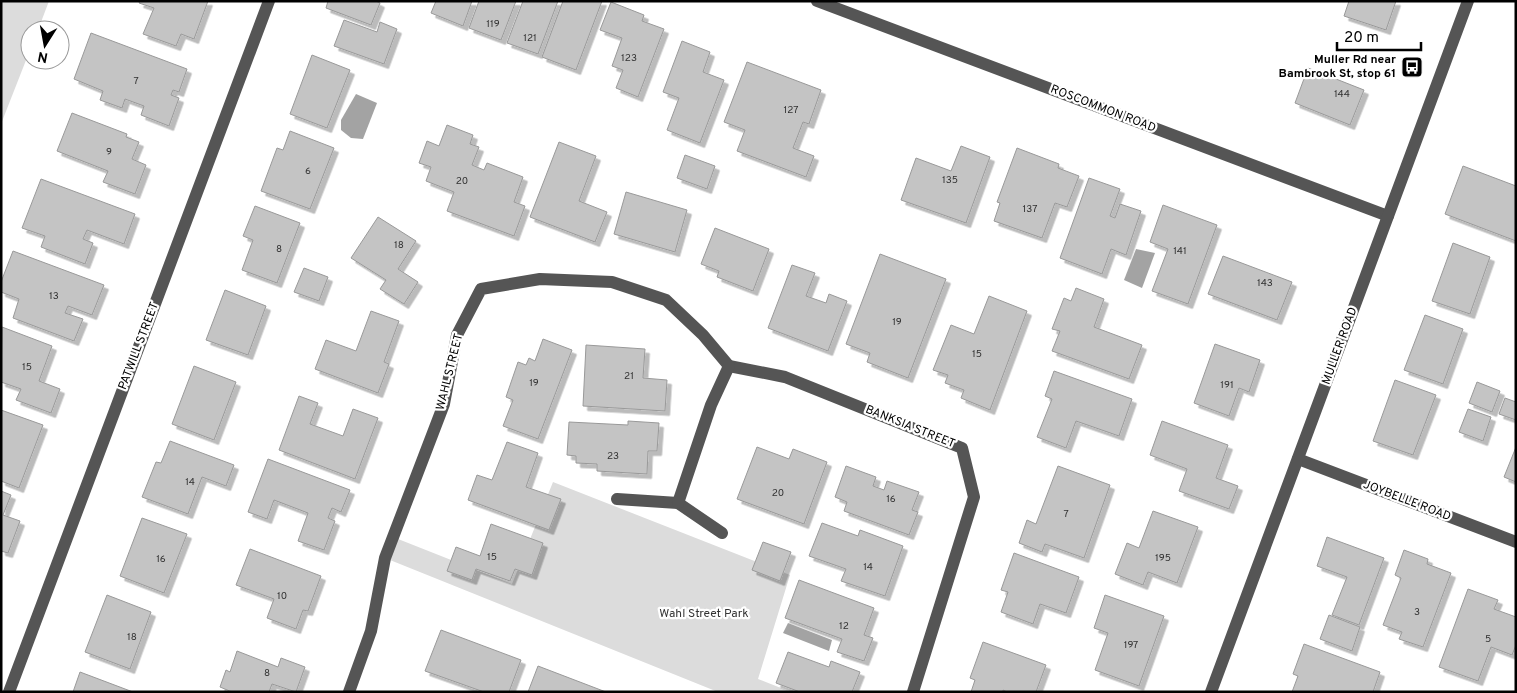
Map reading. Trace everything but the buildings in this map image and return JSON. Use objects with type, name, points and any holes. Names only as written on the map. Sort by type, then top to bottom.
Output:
[{"type":"street","name":"PATWILL STREET","points":[[9,692],[269,1]]},
{"type":"street","name":"ROSCOMMON ROAD","points":[[817,1],[1388,216]]},
{"type":"street","name":"MULLER ROAD","points":[[1211,692],[1468,1]]},
{"type":"street","name":"WAHL STREET","points":[[349,692],[371,631],[385,558],[444,404],[457,335],[481,289],[540,279],[612,282],[666,300],[703,335],[730,366]]},
{"type":"street","points":[[678,503],[711,405],[730,366]]},
{"type":"street","name":"BANKSIA STREET","points":[[730,366],[786,377],[962,448],[974,498],[913,692]]},
{"type":"street","name":"JOYBELLE ROAD","points":[[1298,459],[1516,542]]},
{"type":"street","points":[[617,499],[678,503],[722,533]]},
{"type":"green space","points":[[1,1],[49,1],[42,20],[20,20],[20,70],[22,70],[1,124]]},
{"type":"green space","name":"Wahl Street Park","points":[[553,482],[790,575],[758,679],[791,692],[718,692],[385,558],[393,537],[512,584]]},
{"type":"shaded area","points":[[356,94],[377,103],[363,139],[351,138],[341,130],[341,120]]},
{"type":"shaded area","points":[[1136,249],[1155,253],[1142,288],[1124,280]]},
{"type":"shaded area","points":[[788,623],[832,640],[829,651],[783,633]]},
{"type":"place","name":"Muller Rd near Bambrook St, stop 61","points":[[1412,67]]}]
